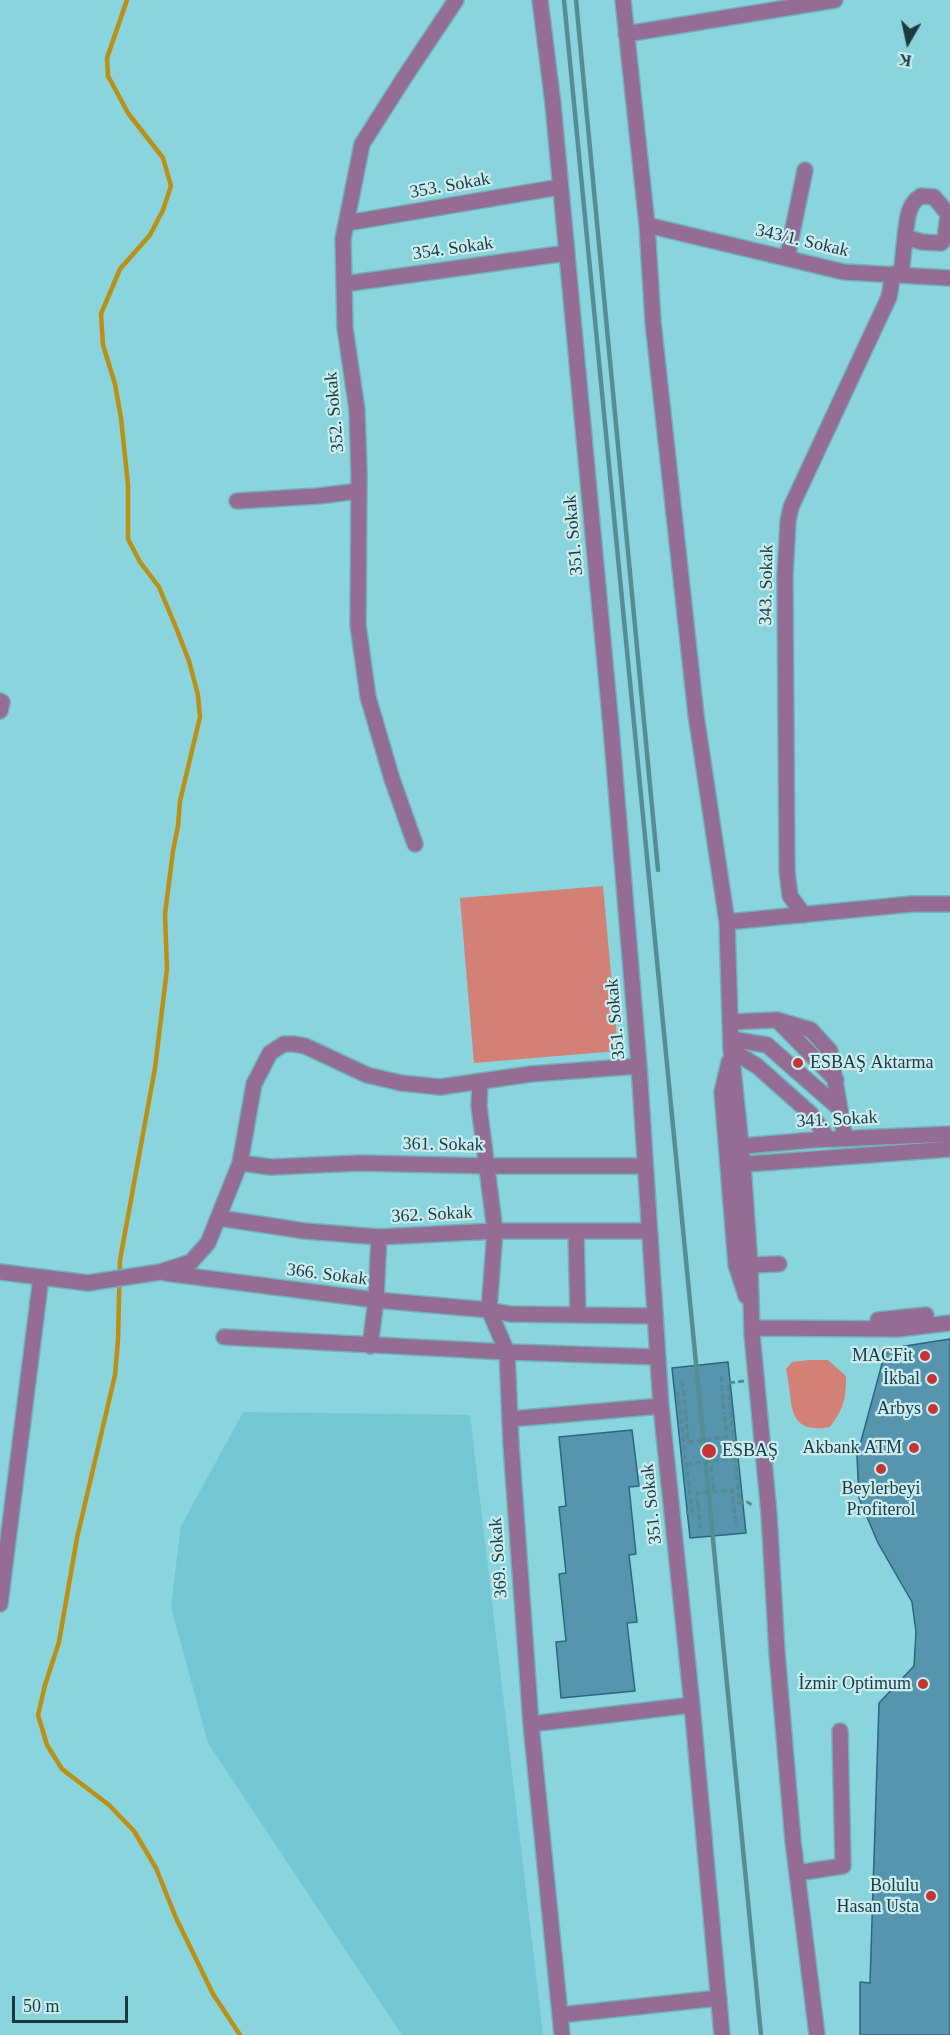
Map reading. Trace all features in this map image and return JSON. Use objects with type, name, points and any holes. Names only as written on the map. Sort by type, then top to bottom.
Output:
[{"type":"street","name":"352. Sokak","points":[[415,844],[392,779],[368,697],[358,625],[357,410],[345,328],[343,239],[362,144],[456,0]]},
{"type":"street","name":"351. Sokak","points":[[540,0],[567,253],[609,705],[639,1066],[661,1406],[692,1705],[722,2035]]},
{"type":"street","points":[[623,0],[647,225],[653,322],[696,715],[727,922],[734,1147],[750,1265],[752,1325],[785,1745],[797,1873],[817,2035]]},
{"type":"street","points":[[626,34],[835,0]]},
{"type":"street","points":[[787,258],[805,170]]},
{"type":"street","name":"353. Sokak","points":[[346,223],[560,187]]},
{"type":"street","name":"343/1. Sokak","points":[[647,225],[844,272],[950,278]]},
{"type":"street","name":"343. Sokak","points":[[804,915],[790,896],[787,871],[785,576],[788,521],[792,507],[889,297],[897,275],[905,237]]},
{"type":"street","name":"354. Sokak","points":[[344,284],[567,253]]},
{"type":"street","points":[[237,501],[359,491]]},
{"type":"street","points":[[0,701],[2,702],[0,711]]},
{"type":"street","points":[[727,922],[912,904],[950,904]]},
{"type":"street","points":[[730,1022],[777,1020],[836,1080],[845,1139]]},
{"type":"street","points":[[0,1272],[88,1283],[160,1272],[191,1262],[208,1243],[240,1163],[254,1084],[270,1053],[284,1044],[305,1046],[367,1075],[401,1083],[440,1087],[531,1074],[639,1066]]},
{"type":"street","points":[[731,1045],[767,1046],[840,1109]]},
{"type":"street","points":[[731,1045],[811,1114],[828,1140]]},
{"type":"street","name":"369. Sokak","points":[[480,1081],[479,1106],[495,1231],[489,1310],[507,1352],[511,1444],[531,1724],[562,2035]]},
{"type":"street","name":"341. Sokak","points":[[734,1147],[950,1134]]},
{"type":"street","name":"341. Sokak","points":[[736,1165],[950,1149]]},
{"type":"street","name":"361. Sokak","points":[[240,1163],[270,1167],[360,1163],[645,1166]]},
{"type":"street","points":[[736,1165],[736,1265],[752,1325]]},
{"type":"street","name":"362. Sokak","points":[[219,1218],[304,1231],[379,1237],[495,1231],[649,1231]]},
{"type":"street","points":[[576,1232],[578,1315]]},
{"type":"street","points":[[370,1346],[376,1300],[379,1237]]},
{"type":"street","points":[[750,1265],[779,1264]]},
{"type":"street","name":"366. Sokak","points":[[160,1272],[376,1300],[510,1314],[655,1316]]},
{"type":"street","points":[[0,1604],[4,1547],[41,1277]]},
{"type":"street","points":[[845,1332],[874,1321],[950,1313]]},
{"type":"street","points":[[845,1332],[950,1323]]},
{"type":"street","points":[[752,1325],[903,1335],[950,1330]]},
{"type":"street","points":[[224,1337],[370,1346],[658,1357]]},
{"type":"street","points":[[511,1419],[661,1406]]},
{"type":"street","points":[[531,1724],[692,1705]]},
{"type":"street","points":[[797,1873],[843,1866],[840,1731]]},
{"type":"street","points":[[560,2015],[719,1998]]},
{"type":"path","points":[[682,1381],[688,1442],[727,1437],[721,1376]]},
{"type":"path","points":[[739,1503],[728,1383],[756,1378]]},
{"type":"path","points":[[681,1417],[692,1512]]},
{"type":"path","points":[[708,1439],[714,1492]]},
{"type":"path","points":[[686,1464],[735,1458]]},
{"type":"path","points":[[700,1529],[697,1493],[732,1490],[736,1526]]},
{"type":"shaded area","points":[[603,886],[618,1051],[474,1063],[460,898]]},
{"type":"shaded area","points":[[828,1360],[846,1376],[843,1403],[830,1427],[805,1426],[798,1421],[791,1404],[786,1369],[792,1362]]},
{"type":"shaded area","points":[[243,1412],[470,1415],[543,2035],[402,2035],[208,1743],[171,1607],[181,1526]]},
{"type":"building","name":"İzmir Optimum","points":[[950,1339],[950,2035],[860,2035],[860,1982],[870,1983],[879,1703],[914,1666],[916,1632],[912,1602],[878,1543],[859,1498],[857,1456],[886,1349]]},
{"type":"building","points":[[728,1362],[746,1533],[690,1538],[672,1368]]},
{"type":"building","points":[[632,1430],[639,1486],[629,1487],[636,1554],[629,1555],[637,1622],[627,1623],[635,1691],[561,1698],[556,1642],[566,1641],[559,1574],[566,1573],[559,1507],[566,1506],[559,1437]]},
{"type":"waterway","points":[[127,0],[107,58],[108,76],[128,113],[163,158],[171,186],[163,210],[150,235],[120,269],[101,314],[103,345],[115,384],[121,418],[128,485],[128,539],[140,562],[159,587],[177,630],[189,661],[198,695],[200,717],[180,801],[165,914],[167,969],[155,1068],[120,1260],[115,1375],[77,1538],[59,1642],[38,1715],[47,1745],[62,1769],[109,1805],[134,1831],[156,1868],[176,1918],[213,1994],[240,2035]]},
{"type":"railway","points":[[564,0],[761,2035]]},
{"type":"railway","points":[[576,0],[658,870]]},
{"type":"place","name":"ESBAŞ Aktarma","points":[[798,1063]]},
{"type":"place","name":"MACFit","points":[[925,1356]]},
{"type":"place","name":"İkbal","points":[[932,1379]]},
{"type":"place","name":"Arbys","points":[[933,1409]]},
{"type":"place","name":"Akbank ATM","points":[[914,1448]]},
{"type":"place","name":"ESBAŞ","points":[[709,1451]]},
{"type":"place","name":"Beylerbeyi Profiterol","points":[[881,1469]]},
{"type":"place","name":"İzmir Optimum","points":[[923,1684]]},
{"type":"place","name":"Bolulu Hasan Usta","points":[[931,1896]]}]
